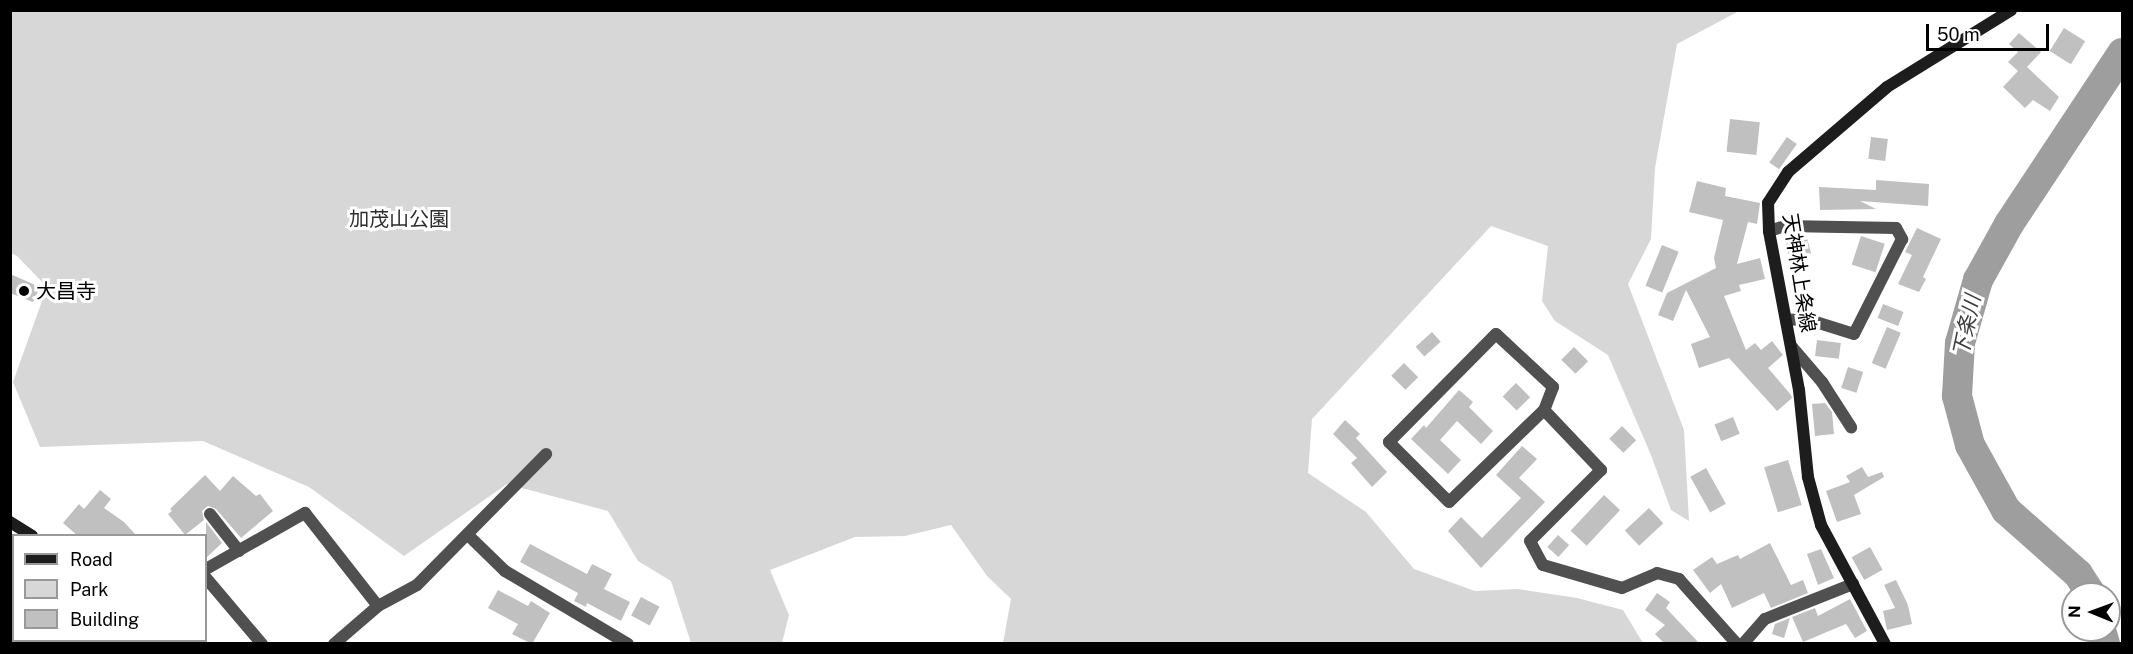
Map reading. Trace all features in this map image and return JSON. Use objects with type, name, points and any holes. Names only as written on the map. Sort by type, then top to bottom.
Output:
[{"type":"main road","name":"天神林上条線","points":[[1885,644],[1821,525],[1808,477],[1799,390],[1769,231],[1767,203],[1788,172],[1887,87],[2011,10]]},
{"type":"main road","points":[[10,522],[29,534]]},
{"type":"street","points":[[1769,231],[1785,226],[1896,228],[1902,239],[1854,334],[1806,319],[1786,320]]},
{"type":"street","points":[[1496,334],[1553,387],[1544,410],[1449,502],[1389,442],[1496,334]]},
{"type":"street","points":[[1791,346],[1822,382],[1851,427]]},
{"type":"street","points":[[1544,410],[1601,470],[1530,541],[1543,565],[1623,588],[1657,573],[1679,579],[1737,644]]},
{"type":"street","points":[[334,644],[378,606],[417,585],[469,536],[546,454]]},
{"type":"street","points":[[207,568],[305,513],[378,606]]},
{"type":"street","points":[[210,514],[239,551]]},
{"type":"street","points":[[469,536],[505,571],[628,644]]},
{"type":"street","points":[[207,579],[262,644]]},
{"type":"street","points":[[1743,644],[1765,619],[1853,584]]},
{"type":"green space","name":"加茂山公園","points":[[10,11],[1739,11],[1677,44],[1655,168],[1651,239],[1628,284],[1684,430],[1689,521],[1671,510],[1651,455],[1608,355],[1555,321],[1542,301],[1548,246],[1491,226],[1312,419],[1308,473],[1366,512],[1414,569],[1475,591],[1518,589],[1577,598],[1623,610],[1643,643],[1003,643],[1011,599],[987,576],[951,525],[905,536],[855,537],[770,570],[789,615],[782,643],[691,643],[671,581],[638,561],[608,511],[507,484],[404,556],[309,487],[203,441],[40,447],[13,382],[47,287],[17,256],[11,253]]},
{"type":"building","points":[[2064,28],[2085,41],[2071,64],[2050,51]]},
{"type":"building","points":[[2019,33],[2041,52],[2027,67],[2059,97],[2050,111],[2033,100],[2025,108],[2003,87],[2018,71],[2008,62],[2018,52],[2009,44]]},
{"type":"building","points":[[1730,119],[1760,122],[1756,155],[1727,152]]},
{"type":"building","points":[[1787,137],[1797,144],[1779,169],[1769,162]]},
{"type":"building","points":[[1871,137],[1888,139],[1885,161],[1868,159]]},
{"type":"building","points":[[1876,180],[1929,184],[1928,206],[1860,201],[1876,209],[1820,210],[1819,187],[1876,190]]},
{"type":"building","points":[[1697,181],[1726,188],[1725,196],[1760,203],[1757,224],[1748,222],[1737,264],[1760,258],[1765,279],[1739,285],[1741,291],[1724,296],[1746,350],[1755,343],[1761,350],[1772,341],[1783,355],[1768,368],[1792,398],[1777,411],[1729,358],[1699,368],[1691,344],[1710,337],[1686,290],[1673,321],[1658,315],[1667,293],[1716,268],[1714,258],[1723,220],[1689,212]]},
{"type":"building","points":[[1917,228],[1941,239],[1923,277],[1926,279],[1919,292],[1898,284],[1912,255],[1905,252]]},
{"type":"building","points":[[1861,236],[1885,244],[1876,272],[1852,265]]},
{"type":"building","points":[[1807,238],[1811,253],[1790,259],[1786,244]]},
{"type":"building","points":[[1662,245],[1679,252],[1662,293],[1646,286]]},
{"type":"building","name":"大昌寺","points":[[10,274],[40,287],[33,302],[10,293]]},
{"type":"building","points":[[1883,304],[1904,312],[1898,326],[1878,318]]},
{"type":"building","points":[[1887,327],[1901,333],[1886,369],[1872,363]]},
{"type":"building","points":[[1432,332],[1441,342],[1424,356],[1416,347]]},
{"type":"building","points":[[1817,340],[1841,343],[1839,359],[1815,356]]},
{"type":"building","points":[[1574,347],[1588,361],[1575,374],[1561,360]]},
{"type":"building","points":[[1404,363],[1418,377],[1405,390],[1391,376]]},
{"type":"building","points":[[1848,367],[1863,372],[1856,393],[1841,388]]},
{"type":"building","points":[[1516,383],[1530,397],[1517,411],[1503,396]]},
{"type":"building","points":[[1459,390],[1473,402],[1469,407],[1493,431],[1481,444],[1457,421],[1440,440],[1461,460],[1448,474],[1411,439],[1424,425],[1426,428]]},
{"type":"building","points":[[1825,403],[1832,412],[1834,434],[1815,436],[1812,404]]},
{"type":"building","points":[[1733,417],[1740,434],[1721,441],[1714,424]]},
{"type":"building","points":[[1345,420],[1360,434],[1356,438],[1387,472],[1372,487],[1351,463],[1357,458],[1333,434]]},
{"type":"building","points":[[1622,426],[1636,440],[1623,453],[1609,439]]},
{"type":"building","points":[[1522,446],[1537,459],[1519,478],[1545,502],[1481,568],[1448,531],[1461,517],[1482,538],[1521,498],[1496,475]]},
{"type":"building","points":[[1788,460],[1802,505],[1778,512],[1764,467]]},
{"type":"building","points":[[1862,467],[1868,477],[1882,472],[1884,477],[1854,495],[1861,514],[1837,522],[1826,491],[1850,482],[1846,476]]},
{"type":"building","points":[[1706,468],[1726,504],[1710,513],[1690,477]]},
{"type":"building","points":[[205,475],[220,491],[233,476],[256,496],[260,494],[273,511],[241,538],[216,509],[208,506],[202,511],[204,520],[184,534],[168,514],[172,511],[170,509]]},
{"type":"building","points":[[100,490],[111,499],[104,508],[124,522],[135,534],[76,534],[63,523],[79,504],[84,509]]},
{"type":"building","points":[[1604,495],[1620,510],[1587,546],[1571,531]]},
{"type":"building","points":[[1649,508],[1663,523],[1639,546],[1625,531]]},
{"type":"building","points":[[206,522],[222,543],[207,557],[207,534]]},
{"type":"building","points":[[1558,535],[1569,545],[1558,557],[1547,547]]},
{"type":"building","points":[[1770,543],[1791,585],[1803,580],[1808,593],[1771,608],[1764,593],[1732,608],[1721,584],[1710,593],[1693,570],[1712,557],[1717,564],[1738,555],[1740,559]]},
{"type":"building","points":[[530,544],[587,574],[592,564],[612,574],[604,589],[630,602],[621,621],[587,603],[586,607],[574,601],[578,593],[520,562]]},
{"type":"building","points":[[1870,547],[1883,570],[1864,580],[1852,557]]},
{"type":"building","points":[[1821,549],[1834,578],[1818,585],[1807,554]]},
{"type":"building","points":[[1896,580],[1908,605],[1912,624],[1887,630],[1883,611],[1895,608],[1884,585]]},
{"type":"building","points":[[498,590],[528,606],[531,601],[550,613],[532,644],[512,634],[518,624],[488,608]]},
{"type":"building","points":[[1657,593],[1670,602],[1666,608],[1700,644],[1665,644],[1655,634],[1665,625],[1645,610]]},
{"type":"building","points":[[641,597],[660,607],[650,625],[631,616]]},
{"type":"building","points":[[1850,599],[1867,631],[1855,638],[1846,624],[1803,642],[1792,617],[1815,608],[1818,616]]},
{"type":"building","points":[[1790,618],[1784,638],[1772,634],[1775,624]]},
{"type":"waterway","name":"下条川","points":[[2083,582],[2078,574],[2006,510],[1970,445],[1957,396],[1960,343],[1978,280],[2009,224],[2122,53]]},
{"type":"place","name":"大昌寺","points":[[24,291]]}]
